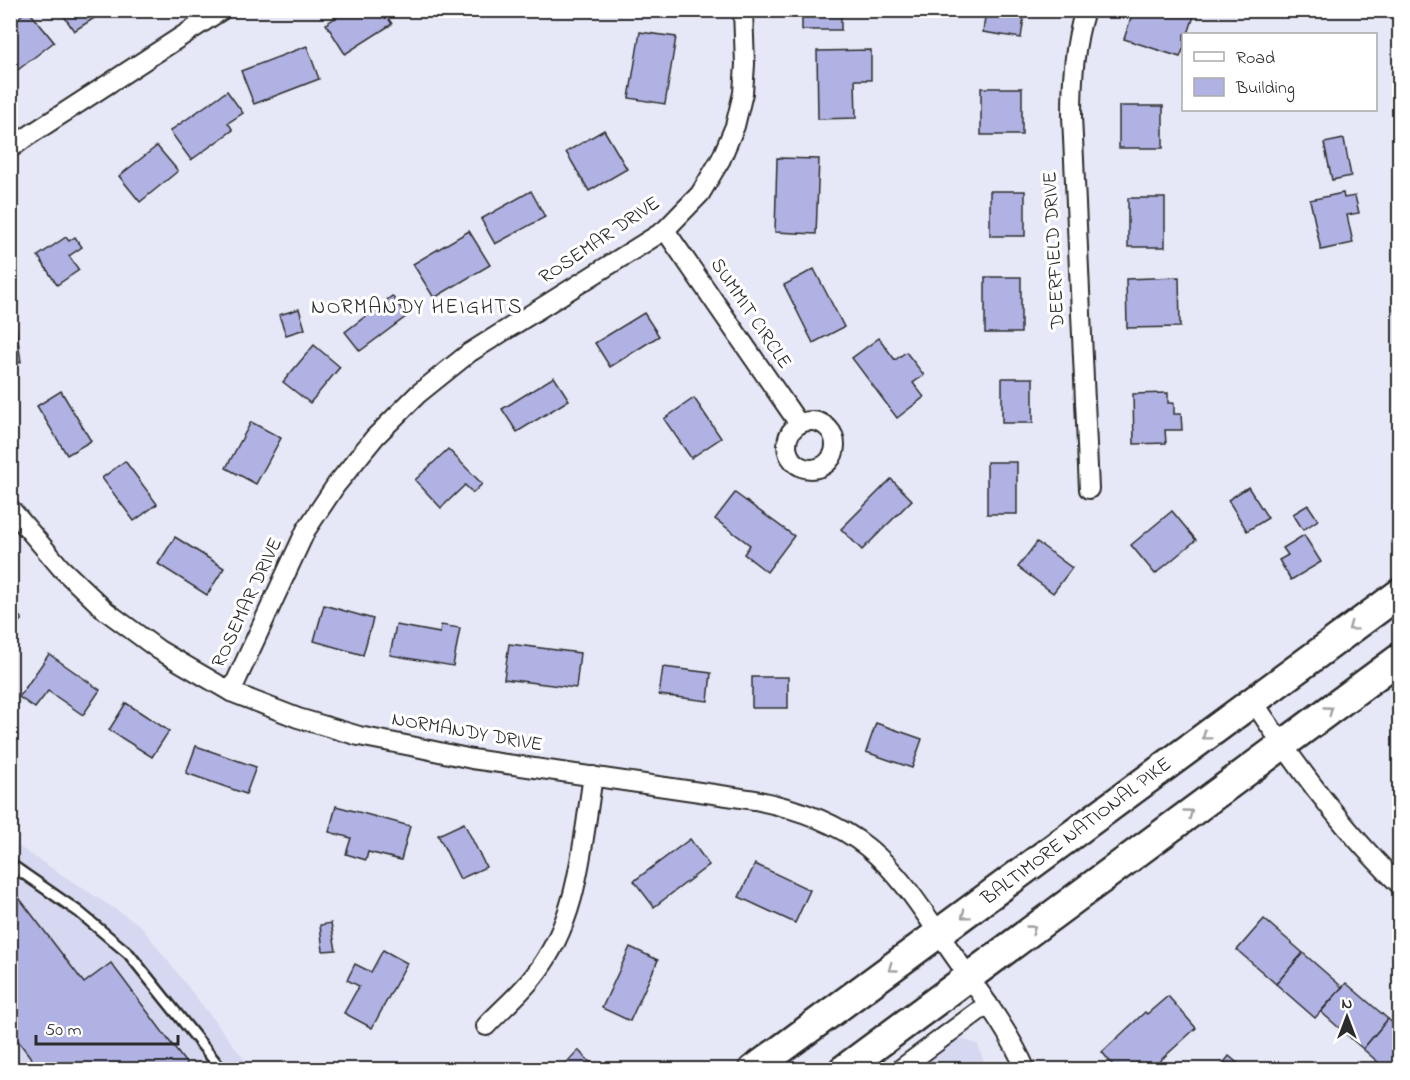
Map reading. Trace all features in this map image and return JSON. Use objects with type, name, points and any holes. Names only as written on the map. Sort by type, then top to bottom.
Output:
[{"type":"main road","name":"BALTIMORE NATIONAL PIKE","points":[[753,1070],[1400,592]]},
{"type":"main road","points":[[843,1070],[1400,658]]},
{"type":"street","points":[[10,149],[222,10]]},
{"type":"street","name":"ROSEMAR DRIVE","points":[[231,692],[306,530],[336,485],[375,437],[418,394],[469,353],[665,230],[700,194],[721,159],[735,126],[743,93],[745,64],[743,10]]},
{"type":"street","name":"DEERFIELD DRIVE","points":[[1085,10],[1072,72],[1072,117],[1089,489]]},
{"type":"street","name":"SUMMIT CIRCLE","points":[[665,230],[799,424]]},
{"type":"street","name":"NORMANDY DRIVE","points":[[10,508],[61,567],[106,611],[159,650],[231,692],[298,718],[359,736],[472,759],[755,800],[788,807],[844,831],[868,848],[892,871],[988,1004],[1016,1047],[1026,1070]]},
{"type":"street","points":[[1253,701],[1282,744],[1352,834],[1400,885]]},
{"type":"street","points":[[486,1026],[534,976],[554,945],[565,922],[574,891],[593,776]]},
{"type":"street","points":[[898,1070],[988,1004]]},
{"type":"lane","points":[[10,864],[79,912],[129,954],[222,1070]]},
{"type":"shaded area","points":[[10,841],[140,925],[252,1069],[11,1069]]},
{"type":"shaded area","points":[[938,1032],[978,1044],[986,1069],[887,1070]]},
{"type":"building","points":[[28,10],[54,42],[10,76],[10,24]]},
{"type":"building","points":[[60,10],[107,10],[74,31]]},
{"type":"building","points":[[347,10],[383,10],[392,24],[345,54],[326,24]]},
{"type":"building","points":[[802,10],[841,10],[841,30],[802,30]]},
{"type":"building","points":[[986,10],[1025,10],[1021,38],[983,32]]},
{"type":"building","points":[[1148,10],[1196,10],[1188,33],[1182,33],[1180,57],[1124,39],[1133,12],[1146,16]]},
{"type":"building","points":[[640,32],[676,37],[665,104],[629,98]]},
{"type":"building","points":[[307,46],[319,79],[254,104],[241,71]]},
{"type":"building","points":[[871,50],[871,80],[855,80],[856,118],[818,119],[817,51]]},
{"type":"building","points":[[981,88],[1022,88],[1022,135],[981,135]]},
{"type":"building","points":[[227,91],[243,113],[228,123],[233,130],[191,160],[170,131]]},
{"type":"building","points":[[1119,106],[1163,106],[1163,148],[1119,148]]},
{"type":"building","points":[[604,130],[627,169],[589,191],[566,152]]},
{"type":"building","points":[[1344,139],[1351,176],[1332,180],[1324,143]]},
{"type":"building","points":[[157,146],[178,171],[140,202],[119,176]]},
{"type":"building","points":[[777,158],[819,159],[816,234],[775,232]]},
{"type":"building","points":[[531,191],[545,217],[495,244],[481,219]]},
{"type":"building","points":[[990,191],[1025,191],[1025,236],[990,236]]},
{"type":"building","points":[[1343,193],[1344,198],[1355,196],[1359,213],[1347,215],[1353,243],[1321,250],[1310,200]]},
{"type":"building","points":[[1128,198],[1165,198],[1165,247],[1128,247]]},
{"type":"building","points":[[469,231],[490,265],[434,298],[413,264]]},
{"type":"building","points":[[66,237],[69,241],[75,237],[82,247],[69,256],[79,270],[57,285],[38,256]]},
{"type":"building","points":[[814,269],[844,327],[813,343],[784,285]]},
{"type":"building","points":[[985,277],[1021,277],[1021,333],[985,333]]},
{"type":"building","points":[[1179,277],[1180,327],[1127,328],[1126,279]]},
{"type":"building","points":[[392,296],[407,316],[360,351],[345,332]]},
{"type":"building","points":[[10,297],[12,297],[21,362],[10,364]]},
{"type":"building","points":[[299,309],[305,329],[286,335],[279,315]]},
{"type":"building","points":[[644,313],[659,336],[610,367],[595,343]]},
{"type":"building","points":[[879,338],[895,360],[906,352],[924,375],[913,383],[924,397],[897,418],[852,358]]},
{"type":"building","points":[[314,345],[340,367],[310,403],[283,382]]},
{"type":"building","points":[[554,377],[569,400],[517,432],[502,409]]},
{"type":"building","points":[[1002,378],[1033,378],[1033,423],[1002,423]]},
{"type":"building","points":[[61,391],[91,441],[67,455],[37,406]]},
{"type":"building","points":[[1168,393],[1168,403],[1174,403],[1174,414],[1181,414],[1182,430],[1165,430],[1166,443],[1134,444],[1133,394]]},
{"type":"building","points":[[694,398],[721,438],[691,458],[664,419]]},
{"type":"building","points":[[251,422],[281,438],[256,484],[226,468]]},
{"type":"building","points":[[448,449],[482,484],[473,493],[465,485],[441,508],[415,480]]},
{"type":"building","points":[[125,461],[157,504],[134,521],[102,478]]},
{"type":"building","points":[[987,462],[1017,462],[1017,514],[987,514]]},
{"type":"building","points":[[891,479],[912,500],[862,550],[841,529]]},
{"type":"building","points":[[1248,487],[1268,518],[1247,531],[1228,500]]},
{"type":"building","points":[[735,493],[794,536],[767,572],[744,554],[750,545],[715,519]]},
{"type":"building","points":[[1308,505],[1318,520],[1303,530],[1293,514]]},
{"type":"building","points":[[1172,511],[1196,540],[1155,574],[1131,545]]},
{"type":"building","points":[[1304,535],[1321,562],[1291,580],[1279,560],[1288,555],[1283,548]]},
{"type":"building","points":[[175,537],[224,568],[207,595],[158,564]]},
{"type":"building","points":[[1037,542],[1072,568],[1053,593],[1018,567]]},
{"type":"building","points":[[324,605],[373,619],[363,655],[314,641]]},
{"type":"building","points":[[10,607],[22,619],[10,631]]},
{"type":"building","points":[[396,625],[440,633],[441,625],[460,628],[453,666],[390,655]]},
{"type":"building","points":[[509,644],[580,653],[576,688],[504,679]]},
{"type":"building","points":[[49,654],[100,690],[83,715],[48,691],[35,708],[19,697]]},
{"type":"building","points":[[663,667],[711,673],[708,701],[659,695]]},
{"type":"building","points":[[752,677],[788,677],[788,708],[752,708]]},
{"type":"building","points":[[126,703],[169,731],[152,757],[109,730]]},
{"type":"building","points":[[876,723],[922,739],[912,768],[866,752]]},
{"type":"building","points":[[196,746],[256,767],[246,794],[186,773]]},
{"type":"building","points":[[336,806],[410,826],[401,860],[368,852],[366,860],[346,854],[351,838],[329,832]]},
{"type":"building","points":[[464,823],[486,867],[460,879],[438,835]]},
{"type":"building","points":[[690,839],[709,865],[654,907],[634,881]]},
{"type":"building","points":[[755,864],[810,890],[795,923],[739,897]]},
{"type":"building","points":[[10,886],[84,983],[111,963],[191,1070],[40,1070],[10,1030]]},
{"type":"building","points":[[1264,919],[1303,953],[1276,984],[1237,950]]},
{"type":"building","points":[[331,923],[336,950],[323,951],[320,925]]},
{"type":"building","points":[[630,947],[658,960],[630,1021],[602,1008]]},
{"type":"building","points":[[383,950],[407,963],[372,1028],[344,1013],[359,986],[347,980],[355,964],[371,972]]},
{"type":"building","points":[[1303,953],[1342,987],[1315,1018],[1276,984]]},
{"type":"building","points":[[1346,983],[1388,1019],[1363,1049],[1321,1012]]},
{"type":"building","points":[[1168,996],[1196,1028],[1152,1068],[1151,1066],[1147,1070],[1117,1070],[1102,1052],[1145,1012],[1147,1014]]},
{"type":"building","points":[[1388,1019],[1400,1029],[1400,1070],[1387,1070],[1363,1049]]},
{"type":"building","points":[[578,1050],[598,1070],[560,1070]]},
{"type":"building","points":[[1229,1056],[1246,1070],[1218,1070]]},
{"type":"district","name":"NORMANDY HEIGHTS","points":[[417,308]]}]
